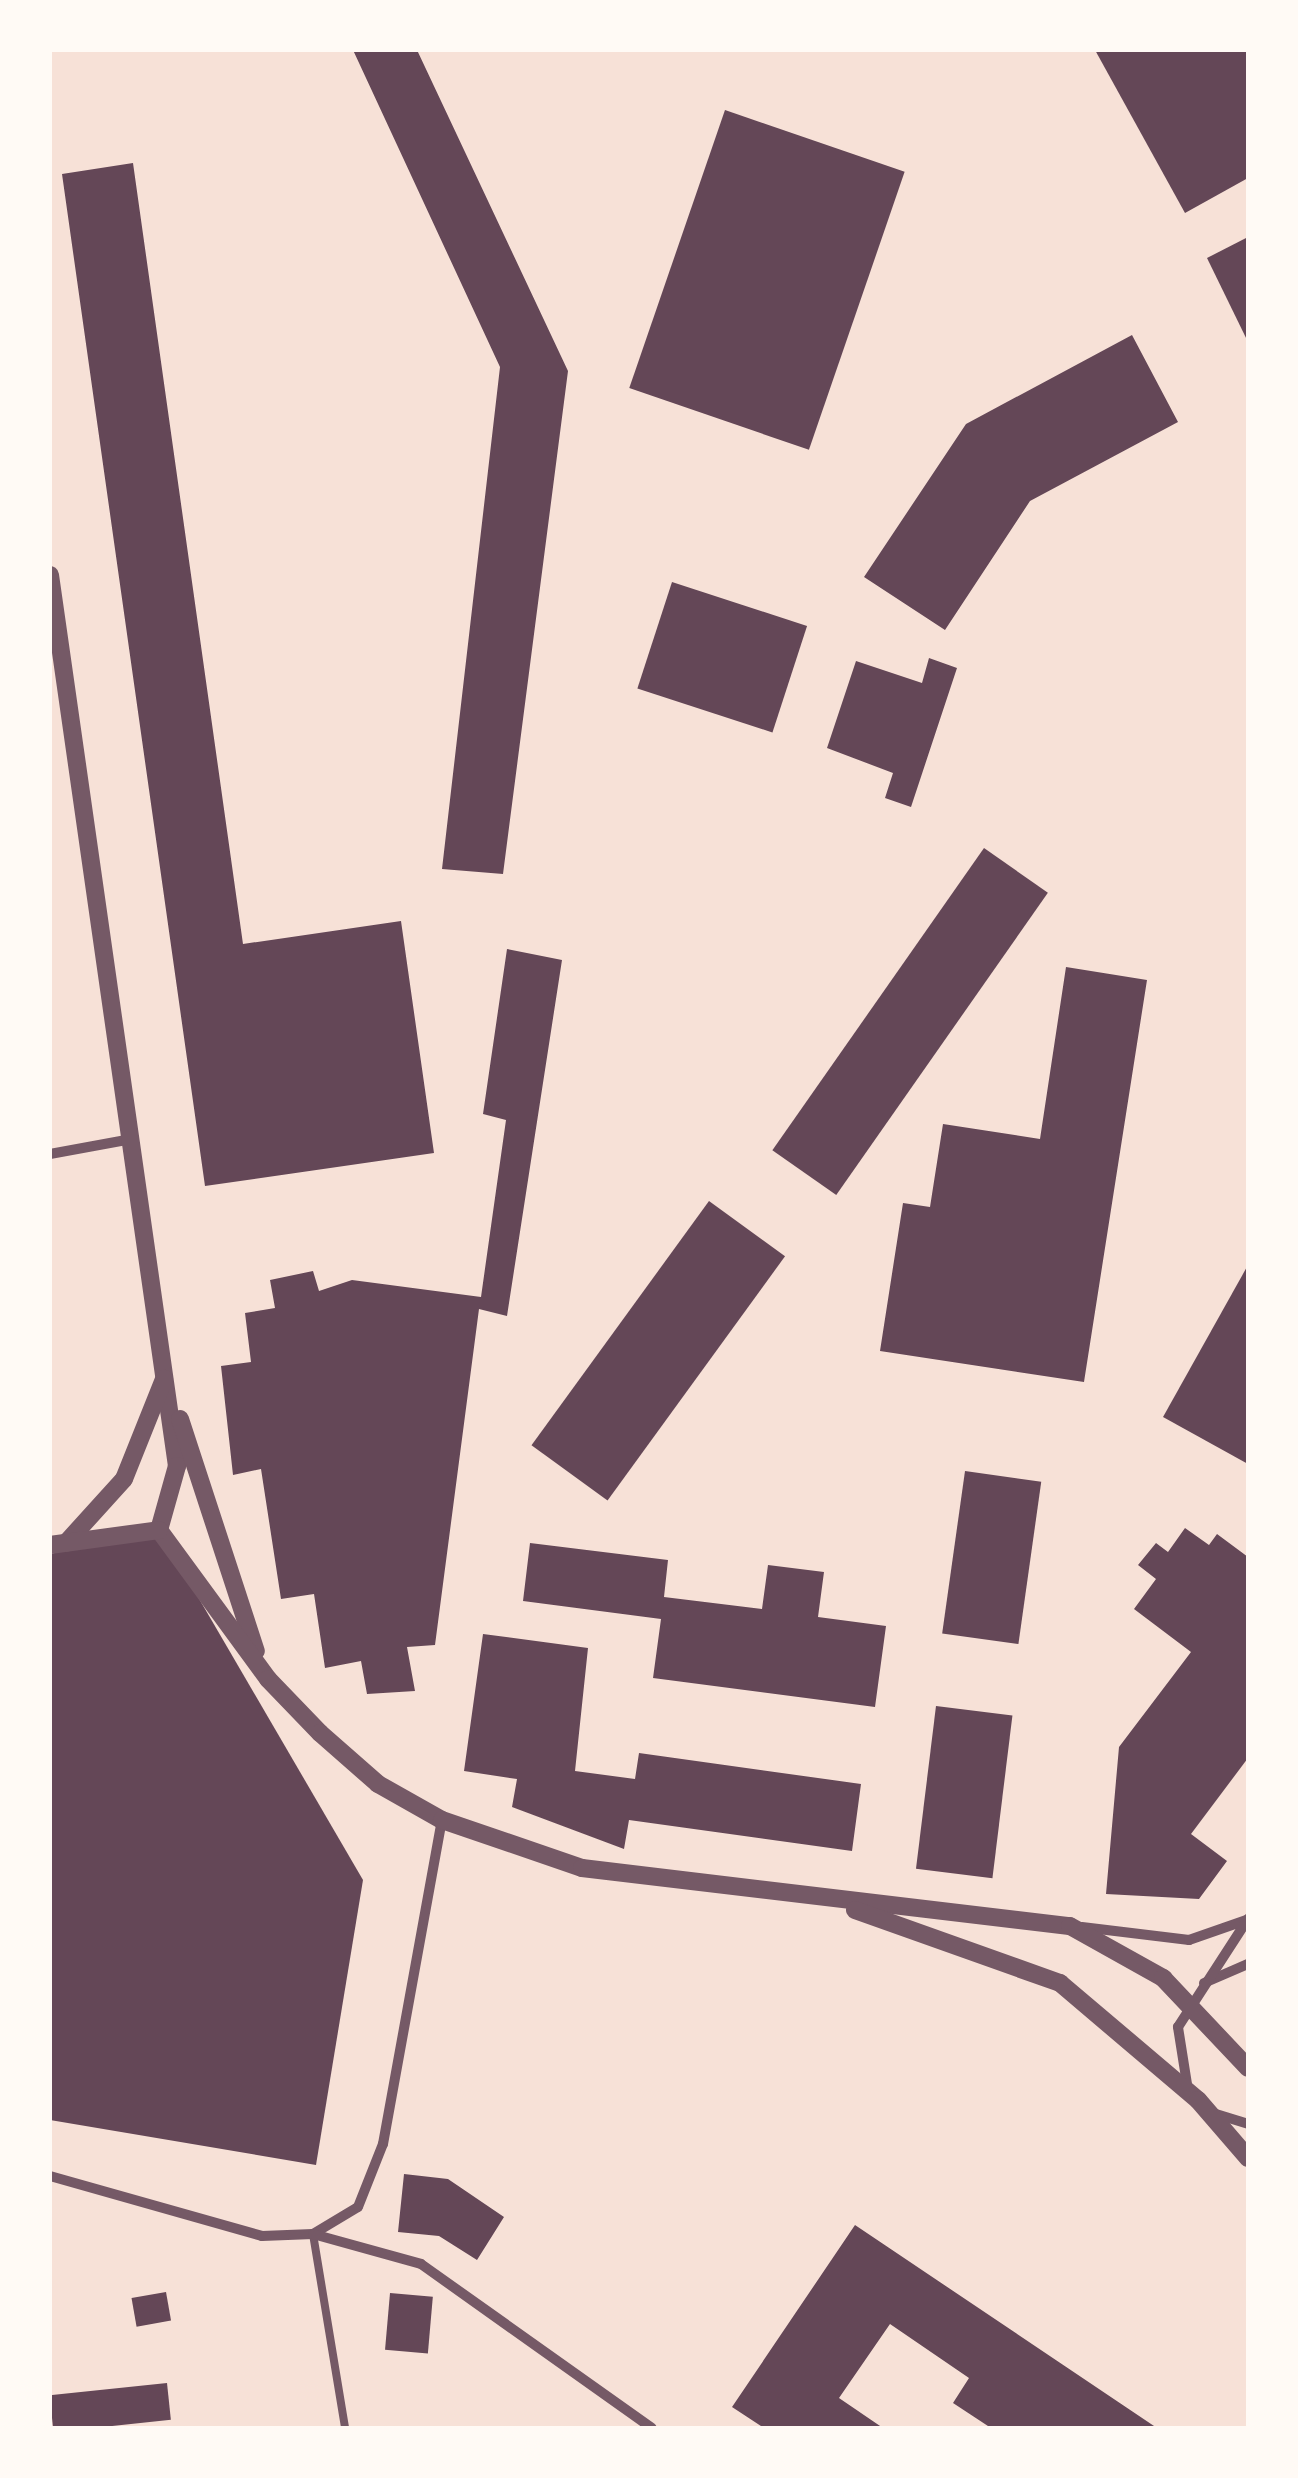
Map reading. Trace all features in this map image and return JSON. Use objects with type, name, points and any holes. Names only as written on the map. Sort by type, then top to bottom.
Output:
[{"type":"street","points":[[50,575],[177,1466],[159,1530]]},
{"type":"street","points":[[50,1154],[132,1139]]},
{"type":"street","points":[[58,1544],[124,1479],[166,1371]]},
{"type":"street","points":[[166,1371],[268,1679]]},
{"type":"street","points":[[58,1544],[159,1530]]},
{"type":"street","points":[[159,1530],[268,1679],[378,1784],[442,1820],[582,1868],[826,1900],[1189,1940],[1248,1919]]},
{"type":"street","points":[[312,2234],[358,2207],[382,2144],[442,1820]]},
{"type":"street","points":[[826,1900],[1060,1983],[1198,2100],[1248,2158]]},
{"type":"street","points":[[1248,1919],[1187,2002],[1176,2053],[1198,2100],[1248,2124]]},
{"type":"street","points":[[1070,1926],[1163,1978],[1248,2068]]},
{"type":"street","points":[[1187,2002],[1205,1982],[1248,1964]]},
{"type":"street","points":[[50,2176],[262,2236],[312,2234],[421,2264],[652,2428]]},
{"type":"lane","points":[[312,2234],[345,2428]]},
{"type":"building","points":[[353,50],[417,50],[568,371],[503,874],[442,869],[500,367]]},
{"type":"building","points":[[1095,50],[1248,50],[1248,178],[1185,213]]},
{"type":"building","points":[[725,110],[905,172],[809,450],[629,388]]},
{"type":"building","points":[[133,163],[243,944],[401,921],[434,1153],[205,1186],[62,174]]},
{"type":"building","points":[[1248,237],[1248,342],[1207,258]]},
{"type":"building","points":[[1132,335],[1178,422],[1030,501],[945,630],[864,577],[966,424]]},
{"type":"building","points":[[672,582],[807,626],[772,732],[637,689]]},
{"type":"building","points":[[929,658],[957,668],[911,807],[885,798],[893,773],[827,748],[856,661],[922,683]]},
{"type":"building","points":[[984,848],[1048,893],[836,1195],[772,1150]]},
{"type":"building","points":[[507,949],[562,960],[507,1316],[479,1309],[435,1645],[407,1647],[415,1691],[367,1694],[361,1661],[325,1668],[314,1594],[281,1599],[261,1469],[233,1475],[221,1366],[251,1362],[245,1313],[275,1308],[270,1280],[313,1271],[319,1291],[352,1280],[481,1297],[506,1120],[483,1114]]},
{"type":"building","points":[[1066,967],[1147,980],[1084,1382],[880,1351],[903,1203],[930,1207],[943,1124],[1040,1139]]},
{"type":"building","points":[[709,1201],[785,1256],[608,1501],[531,1445]]},
{"type":"building","points":[[1248,1265],[1248,1464],[1163,1417]]},
{"type":"building","points":[[965,1471],[1041,1482],[1018,1644],[942,1633]]},
{"type":"building","points":[[1185,1528],[1209,1545],[1217,1534],[1248,1557],[1248,1758],[1191,1834],[1227,1861],[1199,1899],[1106,1894],[1119,1747],[1191,1652],[1134,1609],[1156,1579],[1138,1565],[1156,1543],[1168,1552]]},
{"type":"building","points":[[159,1530],[363,1880],[316,2165],[50,2120],[50,1554]]},
{"type":"building","points":[[530,1543],[668,1560],[664,1597],[762,1609],[768,1565],[824,1572],[818,1617],[886,1626],[875,1707],[653,1678],[661,1619],[523,1601]]},
{"type":"building","points":[[483,1634],[588,1648],[575,1771],[635,1779],[639,1753],[861,1784],[852,1851],[629,1820],[624,1849],[512,1807],[517,1779],[464,1771]]},
{"type":"building","points":[[936,1706],[1012,1715],[992,1878],[916,1869]]},
{"type":"building","points":[[404,2174],[448,2179],[504,2217],[477,2260],[439,2236],[398,2232]]},
{"type":"building","points":[[855,2225],[1157,2428],[991,2428],[953,2403],[969,2378],[890,2324],[839,2398],[883,2428],[764,2428],[732,2407]]},
{"type":"building","points":[[166,2292],[171,2321],[137,2327],[132,2298]]},
{"type":"building","points":[[390,2293],[433,2297],[428,2354],[385,2350]]},
{"type":"building","points":[[167,2383],[171,2420],[53,2428],[50,2395]]}]
